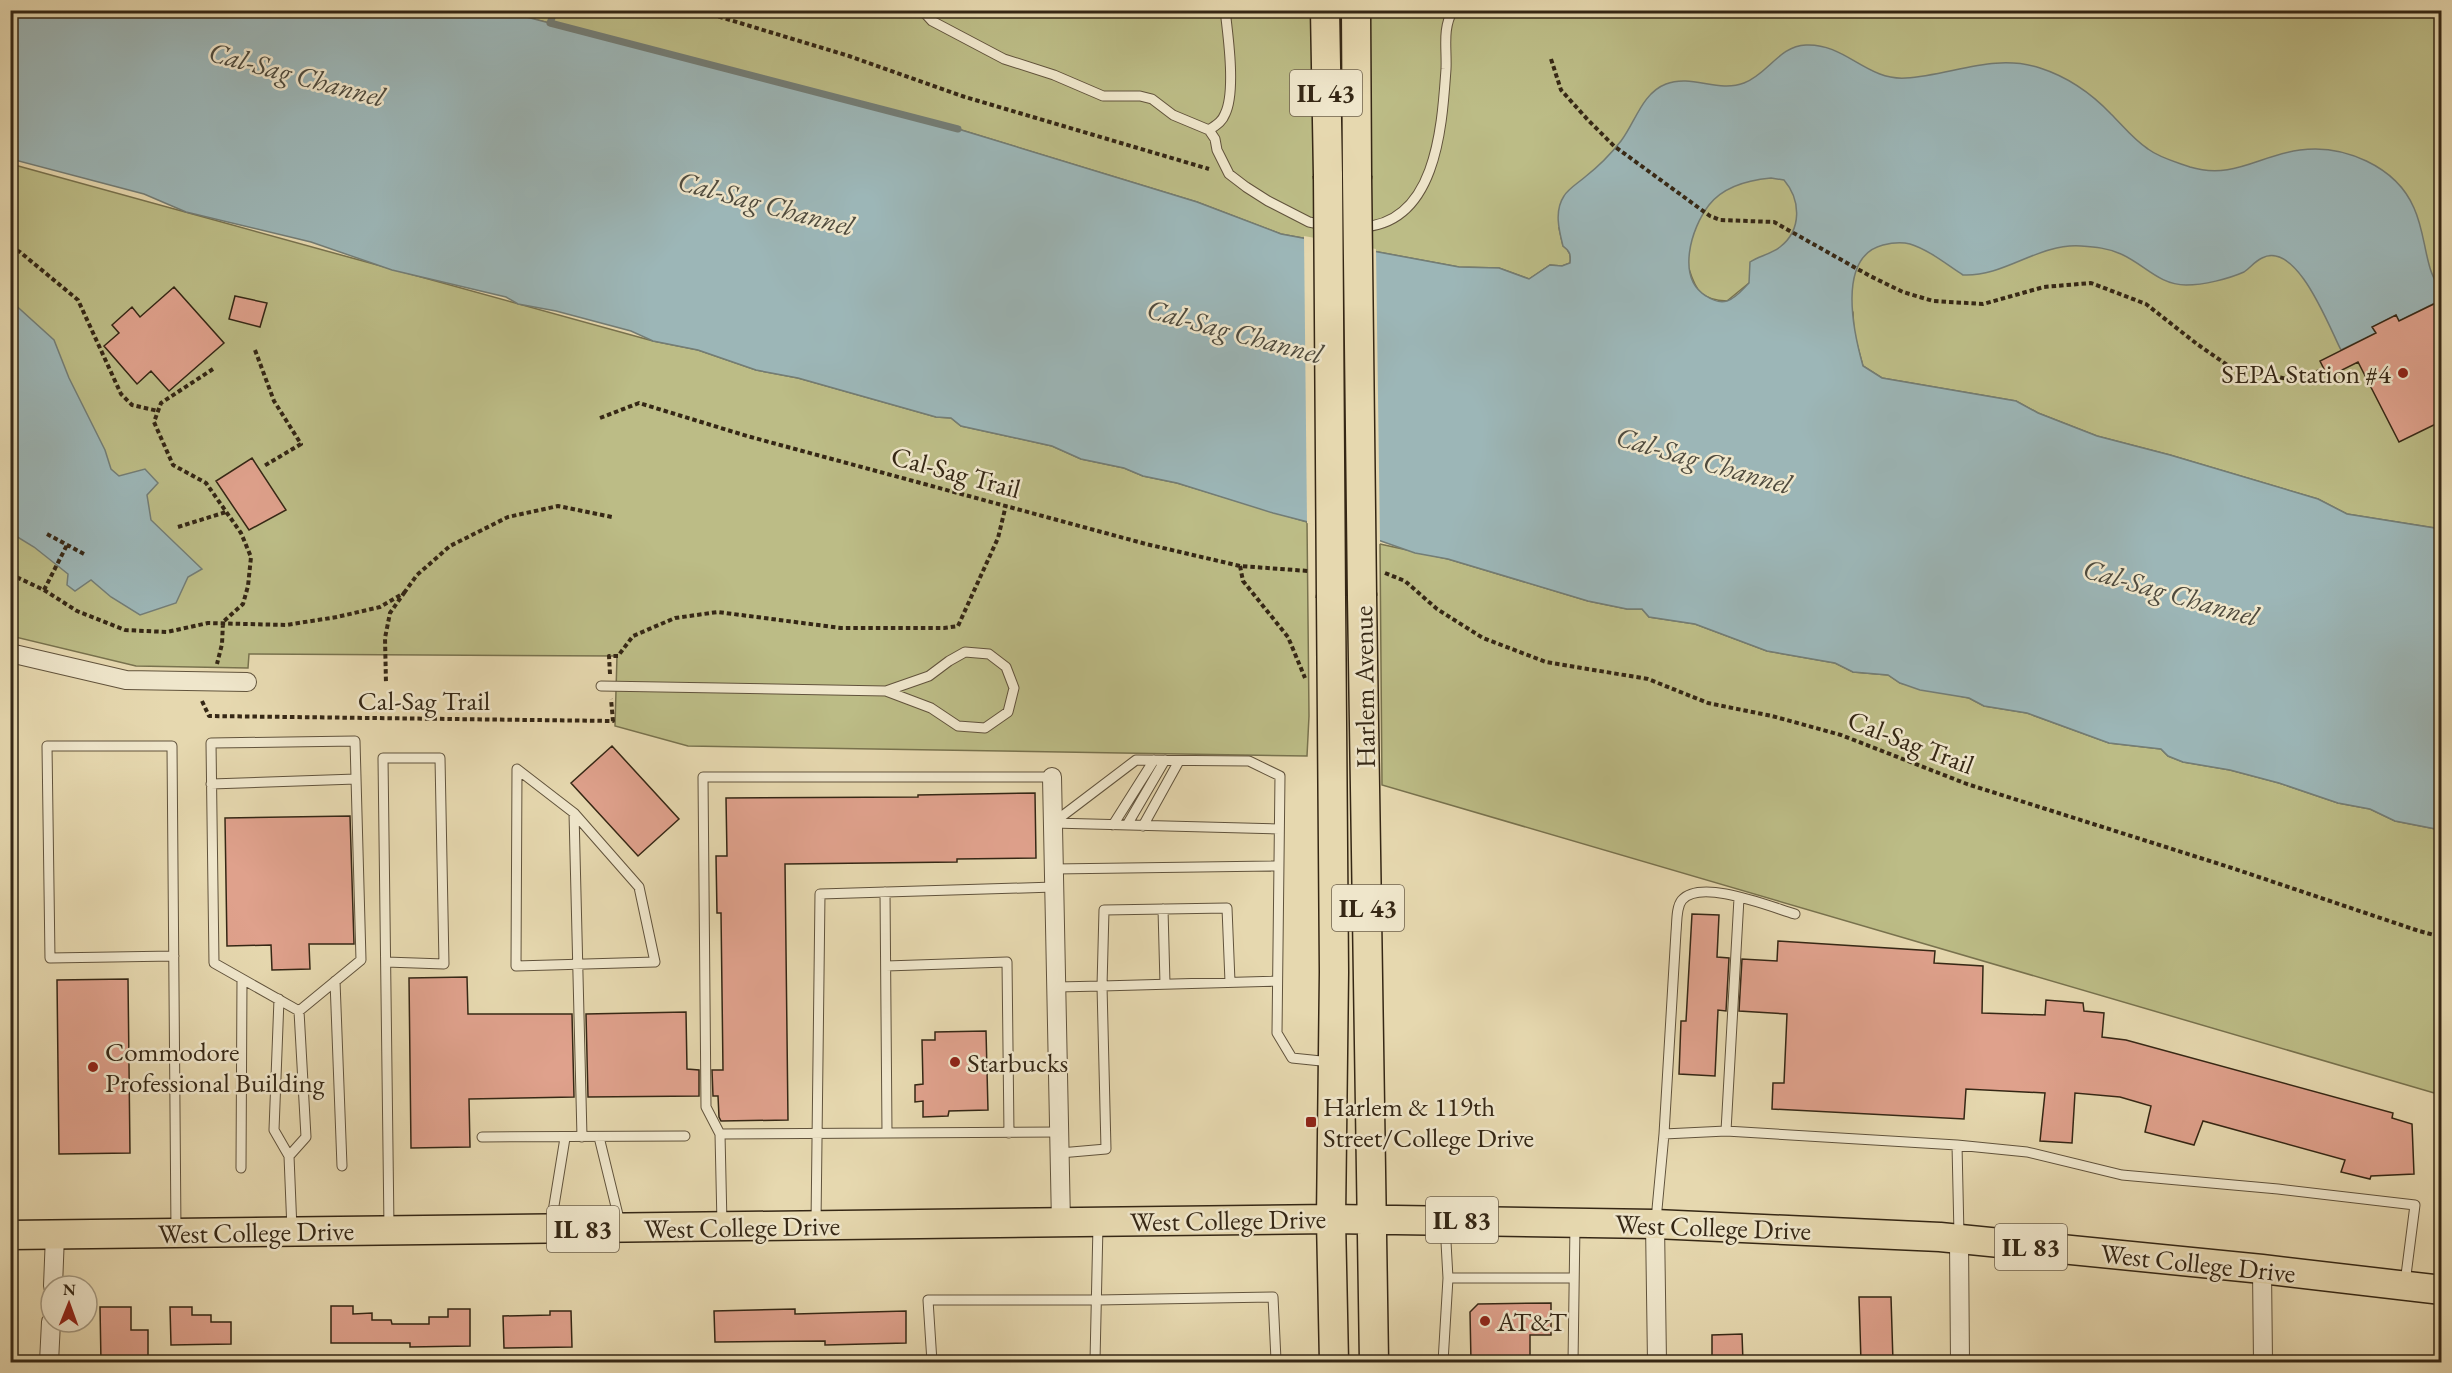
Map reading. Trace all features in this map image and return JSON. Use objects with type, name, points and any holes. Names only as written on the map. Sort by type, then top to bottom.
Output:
[{"type":"main road","name":"Harlem Avenue","points":[[1325,10],[1331,598],[1333,1062],[1331,1219],[1334,1362]]},
{"type":"main road","name":"Harlem Avenue","points":[[1356,10],[1362,596],[1374,1362]]},
{"type":"main road","name":"West College Drive","points":[[10,1235],[1331,1219],[1575,1222],[1940,1237],[2262,1269],[2442,1290]]},
{"type":"street","points":[[10,653],[126,680],[248,682]]},
{"type":"street","points":[[1052,777],[1061,1223]]},
{"type":"street","points":[[1655,1224],[1657,1362]]},
{"type":"street","points":[[53,1274],[55,1235]]},
{"type":"street","points":[[1959,1240],[1960,1362]]},
{"type":"street","points":[[2262,1269],[2263,1362]]},
{"type":"street","points":[[50,1362],[51,1334]]},
{"type":"lane","points":[[922,10],[932,21],[1004,59],[1054,75],[1103,96],[1140,96],[1152,99],[1173,115],[1209,130],[1229,174],[1278,207],[1309,222],[1340,227],[1367,227],[1384,223],[1403,212],[1423,183],[1433,163],[1439,140],[1446,65],[1446,28],[1454,10]]},
{"type":"lane","points":[[1209,130],[1220,123],[1226,112],[1230,90],[1225,10]]},
{"type":"lane","points":[[606,686],[886,691],[930,708],[958,726],[985,728],[1008,712],[1014,688],[1006,667],[989,654],[965,652],[929,676],[886,691]]},
{"type":"lane","points":[[356,741],[361,960],[299,1011],[214,963],[211,743],[356,741]]},
{"type":"lane","points":[[174,956],[50,958],[47,746],[172,746],[174,956],[176,1233]]},
{"type":"lane","points":[[386,962],[444,964],[440,758],[384,758],[386,962],[389,1231]]},
{"type":"lane","points":[[1053,823],[1136,760],[1248,762],[1280,776],[1277,1033],[1292,1058],[1333,1062]]},
{"type":"lane","points":[[1113,825],[1154,760]]},
{"type":"lane","points":[[1127,825],[1165,760]]},
{"type":"lane","points":[[1143,825],[1179,761]]},
{"type":"lane","points":[[517,769],[574,813],[639,887],[655,962],[516,966],[517,769]]},
{"type":"lane","points":[[722,1227],[720,1134],[705,1107],[704,777],[1052,777]]},
{"type":"lane","points":[[212,784],[356,779]]},
{"type":"lane","points":[[574,813],[582,1137]]},
{"type":"lane","points":[[1053,823],[1279,829]]},
{"type":"lane","points":[[816,1226],[820,894],[885,892],[1054,878],[1278,866]]},
{"type":"lane","points":[[1655,1224],[1664,1134],[1679,907],[1682,900],[1702,891],[1712,891],[1795,914]]},
{"type":"lane","points":[[885,892],[887,1133]]},
{"type":"lane","points":[[1726,1131],[1738,898]]},
{"type":"lane","points":[[1060,1153],[1106,1149],[1102,986],[1104,910],[1227,908],[1230,982]]},
{"type":"lane","points":[[1163,909],[1165,984]]},
{"type":"lane","points":[[885,966],[1007,962],[1009,1133]]},
{"type":"lane","points":[[241,1168],[242,979]]},
{"type":"lane","points":[[335,981],[342,1166]]},
{"type":"lane","points":[[1056,987],[1277,981]]},
{"type":"lane","points":[[279,999],[274,1130],[289,1156],[292,1232]]},
{"type":"lane","points":[[289,1156],[306,1137],[299,1011]]},
{"type":"lane","points":[[1664,1134],[1726,1131],[1957,1144],[2027,1152],[2122,1175],[2278,1189],[2415,1205],[2405,1286]]},
{"type":"lane","points":[[720,1134],[1060,1132]]},
{"type":"lane","points":[[482,1137],[685,1136]]},
{"type":"lane","points":[[600,1137],[621,1228]]},
{"type":"lane","points":[[550,1229],[565,1138]]},
{"type":"lane","points":[[1957,1144],[1959,1240]]},
{"type":"lane","points":[[1443,1362],[1448,1278],[1445,1220]]},
{"type":"lane","points":[[1095,1361],[1098,1222]]},
{"type":"lane","points":[[1573,1362],[1575,1222]]},
{"type":"lane","points":[[1448,1278],[1574,1278]]},
{"type":"lane","points":[[1273,1297],[1276,1361],[932,1362],[928,1300],[1097,1300],[1273,1297]]},
{"type":"path","points":[[697,10],[849,56],[965,97],[1229,174]]},
{"type":"path","points":[[1551,59],[1561,90],[1571,104],[1614,146],[1710,216],[1720,220],[1774,222],[1862,271],[1904,292],[1923,298],[1983,304],[2044,287],[2091,283],[2146,304],[2233,369],[2288,379],[2324,370]]},
{"type":"path","points":[[10,248],[21,252],[78,300],[121,394],[132,405],[158,411]]},
{"type":"path","points":[[255,350],[274,402],[301,444],[264,466]]},
{"type":"path","points":[[213,369],[161,403],[154,422],[173,465],[206,483],[242,533],[251,556],[248,586],[243,604],[223,622],[222,644],[215,670],[215,682]]},
{"type":"path","name":"Cal-Sag Trail","points":[[600,418],[639,403],[747,436],[1146,544],[1239,566],[1308,571]]},
{"type":"path","name":"Cal-Sag Trail","points":[[193,681],[209,716],[613,720],[606,686],[609,656],[618,656],[633,636],[675,618],[718,612],[841,628],[958,626],[998,538],[1006,505]]},
{"type":"path","points":[[386,684],[384,638],[390,613],[417,575],[450,546],[507,517],[558,506],[612,517]]},
{"type":"path","points":[[178,527],[226,512]]},
{"type":"path","points":[[47,534],[84,554]]},
{"type":"path","points":[[44,590],[67,545]]},
{"type":"path","points":[[1239,566],[1243,581],[1288,637],[1307,682]]},
{"type":"path","name":"Cal-Sag Trail","points":[[1379,571],[1392,574],[1405,581],[1437,609],[1483,638],[1546,662],[1648,679],[1708,703],[1772,716],[1841,735],[1967,784],[2442,937]]},
{"type":"path","points":[[10,574],[44,590],[76,611],[125,630],[167,632],[223,622],[286,625],[327,619],[380,607],[404,593]]},
{"type":"green space","points":[[503,11],[2441,11],[2441,529],[2347,514],[2318,499],[2097,436],[2038,413],[2016,401],[1882,378],[1863,366],[1854,333],[1853,312],[1749,283],[1727,301],[1711,299],[1697,289],[1689,269],[1559,228],[1563,246],[1570,253],[1570,263],[1562,266],[1550,265],[1529,279],[1499,268],[1459,267],[1281,234],[1197,202],[958,129]]},
{"type":"green space","points":[[11,164],[653,341],[698,350],[756,370],[798,378],[936,417],[951,418],[961,426],[1052,446],[1081,459],[1124,468],[1143,476],[1177,483],[1307,522],[1309,716],[1307,756],[688,746],[615,726],[617,656],[249,654],[248,668],[136,666],[11,636]]},
{"type":"green space","points":[[1380,544],[1448,559],[1588,601],[1627,609],[1642,609],[1649,617],[1695,624],[1767,651],[1835,663],[1853,672],[1888,675],[1900,683],[1969,698],[1984,706],[2027,713],[2109,743],[2161,749],[2168,756],[2183,762],[2230,770],[2279,783],[2338,803],[2370,809],[2395,821],[2441,830],[2441,1095],[1382,785]]},
{"type":"water","name":"Cal-Sag Channel","points":[[10,11],[503,11],[958,129],[1197,202],[1281,234],[1459,267],[1499,268],[1529,279],[1550,265],[1562,266],[1570,263],[1570,253],[1563,246],[1558,221],[1559,208],[1564,196],[1608,156],[1626,134],[1645,101],[1658,88],[1666,84],[1686,81],[1734,86],[1752,79],[1788,50],[1806,45],[1833,50],[1879,74],[1892,77],[1923,76],[1973,66],[2006,63],[2040,68],[2060,76],[2087,93],[2153,152],[2190,167],[2220,171],[2286,153],[2317,149],[2350,155],[2366,161],[2395,180],[2406,193],[2419,223],[2441,300],[2399,321],[2396,315],[2373,327],[2376,333],[2341,350],[2320,306],[2299,273],[2287,262],[2275,256],[2262,258],[2244,272],[2231,277],[2208,283],[2186,285],[2168,282],[2121,254],[2096,247],[2065,246],[2036,254],[1993,271],[1963,275],[1924,250],[1907,243],[1893,243],[1868,252],[1859,264],[1854,280],[1853,317],[1863,366],[1882,378],[2016,401],[2038,413],[2097,436],[2318,499],[2347,514],[2441,529],[2441,830],[2395,821],[2370,809],[2338,803],[2279,783],[2230,770],[2183,762],[2168,756],[2161,749],[2109,743],[2027,713],[1984,706],[1969,698],[1920,690],[1900,683],[1888,675],[1853,672],[1835,663],[1767,651],[1695,624],[1649,617],[1642,609],[1627,609],[1588,601],[1448,559],[1415,553],[1378,540],[1273,513],[1177,483],[1143,476],[1124,468],[1081,459],[1052,446],[961,426],[951,418],[936,417],[798,378],[756,370],[698,350],[653,341],[631,331],[556,311],[518,304],[506,297],[392,270],[311,242],[186,212],[144,194],[11,159]],"holes":[[[1771,178],[1784,180],[1794,197],[1797,215],[1787,240],[1780,247],[1750,262],[1749,283],[1733,298],[1722,302],[1706,296],[1697,288],[1691,277],[1689,265],[1692,239],[1702,215],[1715,199],[1729,189]]]},
{"type":"water","points":[[11,301],[54,340],[69,378],[105,450],[111,469],[119,476],[145,469],[158,483],[147,495],[151,520],[202,569],[188,577],[176,603],[140,615],[111,597],[91,580],[75,591],[67,585],[68,574],[34,547],[11,533]]},
{"type":"pier","points":[[1304,236],[1376,249],[1380,544],[1307,523]]},
{"type":"building","points":[[174,287],[224,343],[169,391],[151,371],[137,384],[104,346],[119,333],[112,325],[132,307],[140,317]]},
{"type":"building","points":[[235,296],[267,303],[260,327],[229,319]]},
{"type":"building","name":"SEPA Station #4","points":[[2442,300],[2442,320],[2435,323],[2442,337],[2442,421],[2399,442],[2358,362],[2328,377],[2320,361],[2376,333],[2372,327],[2396,315],[2399,321]]},
{"type":"building","points":[[252,458],[286,510],[249,530],[216,481]]},
{"type":"building","points":[[612,746],[679,819],[638,856],[571,783]]},
{"type":"building","points":[[1035,793],[1036,858],[957,859],[957,862],[785,864],[788,1120],[721,1121],[718,1096],[713,1096],[712,1070],[723,1070],[721,913],[717,913],[716,856],[727,856],[726,798],[918,797],[918,795]]},
{"type":"building","points":[[350,816],[354,944],[309,944],[310,969],[272,970],[271,945],[227,946],[225,818]]},
{"type":"building","points":[[1692,914],[1719,915],[1717,957],[1729,958],[1726,1011],[1718,1010],[1715,1076],[1679,1074],[1681,1021],[1686,1021]]},
{"type":"building","points":[[1778,941],[1935,951],[1934,963],[1983,966],[1982,1013],[2045,1015],[2046,1000],[2083,1003],[2084,1011],[2104,1013],[2102,1037],[2126,1040],[2393,1113],[2392,1118],[2412,1124],[2414,1174],[2371,1176],[2370,1179],[2341,1172],[2345,1160],[2203,1121],[2194,1145],[2145,1132],[2151,1106],[2120,1097],[2075,1093],[2072,1143],[2040,1141],[2045,1093],[1966,1089],[1964,1119],[1772,1109],[1773,1083],[1784,1083],[1787,1014],[1739,1011],[1742,959],[1777,961]]},
{"type":"building","points":[[467,977],[468,1014],[572,1014],[574,1097],[469,1099],[470,1147],[411,1148],[409,978]]},
{"type":"building","name":"Commodore Professional Building","points":[[128,979],[130,1153],[59,1154],[57,980]]},
{"type":"building","points":[[686,1012],[687,1069],[699,1070],[699,1096],[588,1097],[586,1014]]},
{"type":"building","name":"Starbucks","points":[[986,1031],[988,1110],[949,1111],[948,1116],[923,1117],[923,1101],[915,1102],[915,1085],[923,1084],[922,1040],[935,1040],[935,1032]]},
{"type":"building","points":[[1859,1297],[1891,1297],[1893,1362],[1861,1362]]},
{"type":"building","points":[[1551,1303],[1551,1335],[1530,1335],[1530,1362],[1471,1362],[1470,1312],[1478,1304]]},
{"type":"building","points":[[331,1306],[353,1306],[353,1314],[372,1313],[372,1320],[391,1320],[392,1324],[429,1324],[429,1317],[448,1317],[448,1309],[470,1309],[470,1346],[410,1347],[410,1343],[331,1343]]},
{"type":"building","points":[[100,1307],[131,1307],[131,1330],[148,1330],[148,1362],[101,1362]]},
{"type":"building","points":[[170,1307],[192,1307],[192,1315],[211,1315],[211,1322],[231,1322],[231,1344],[171,1345]]},
{"type":"building","points":[[795,1309],[795,1314],[906,1311],[906,1343],[825,1345],[825,1341],[715,1342],[714,1311]]},
{"type":"building","points":[[550,1311],[571,1311],[572,1347],[504,1348],[503,1316],[550,1315]]},
{"type":"building","points":[[1742,1334],[1743,1362],[1712,1362],[1712,1335]]},
{"type":"waterway","points":[[555,10],[550,23],[958,129]]},
{"type":"place","name":"SEPA Station #4","points":[[2403,373]]},
{"type":"place","name":"Starbucks","points":[[955,1062]]},
{"type":"place","name":"Commodore Professional Building","points":[[93,1067]]},
{"type":"place","name":"Harlem & 119th Street/College Drive","points":[[1311,1122]]},
{"type":"place","name":"AT&T","points":[[1485,1321]]}]
